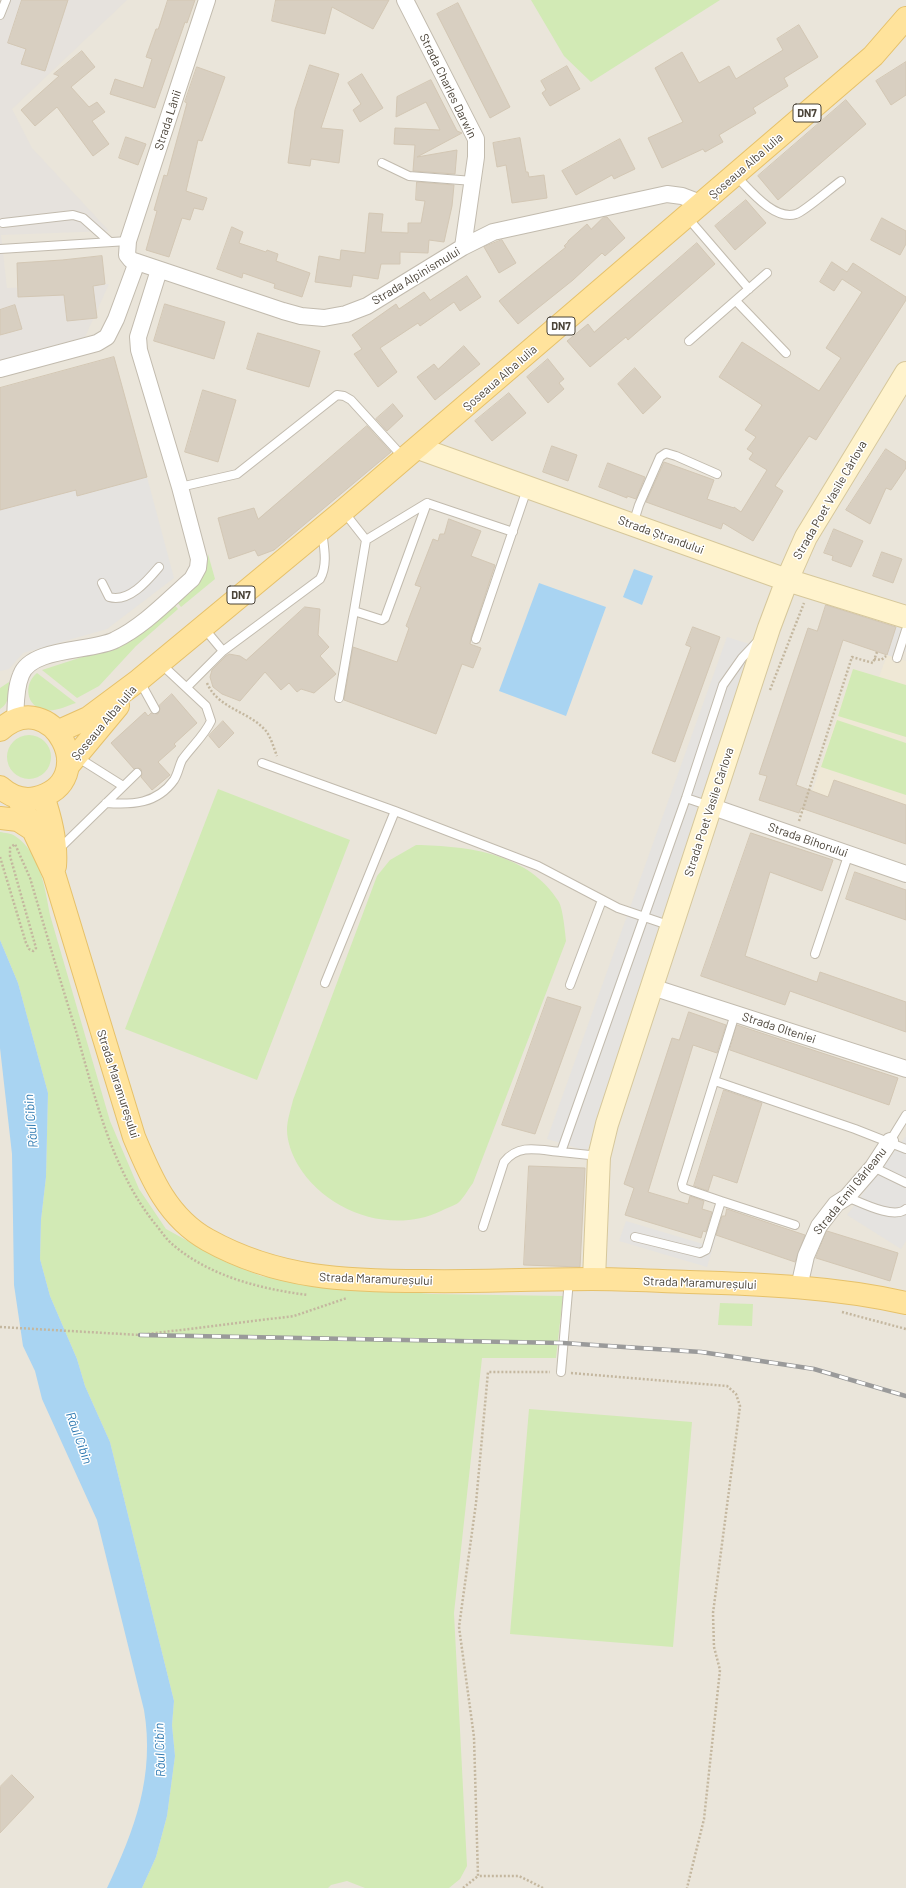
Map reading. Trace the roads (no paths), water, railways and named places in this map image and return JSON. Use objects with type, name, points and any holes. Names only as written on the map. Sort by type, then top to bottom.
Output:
[{"type":"main road","name":"Șoseaua Alba Iulia","points":[[59,731],[88,718],[140,680],[343,511],[873,56],[906,18]]},
{"type":"main road","name":"Șoseaua Alba Iulia","points":[[72,761],[140,680]]},
{"type":"main road","points":[[17,723],[44,721],[59,731]]},
{"type":"main road","name":"DN7","points":[[8,797],[31,799],[43,796],[54,790],[62,782],[72,761],[68,748],[59,731]]},
{"type":"main road","name":"Strada Maramureșului","points":[[43,796],[50,816],[56,852],[54,874]]},
{"type":"main road","name":"Strada Maramureșului","points":[[8,797],[35,831],[45,857],[54,874],[134,1137],[159,1192],[174,1212],[188,1226],[207,1240],[265,1266],[298,1274],[329,1279],[437,1282],[594,1279],[799,1287],[848,1293],[906,1303]]},
{"type":"main road","points":[[0,818],[18,820],[35,831]]},
{"type":"street","name":"Strada Lânii","points":[[134,261],[127,255],[128,241],[207,0]]},
{"type":"street","name":"Strada Charles Darwin","points":[[405,0],[474,134],[477,147],[463,247]]},
{"type":"street","name":"Strada Alpinismului","points":[[134,261],[283,311],[301,316],[324,318],[346,314],[367,306],[463,247],[493,232],[667,194],[682,196],[695,210]]},
{"type":"street","points":[[0,369],[97,343],[107,336],[116,319],[134,261]]},
{"type":"street","points":[[17,723],[21,674],[34,660],[55,654],[94,647],[114,641],[136,627],[192,579],[198,568],[199,558],[180,487],[139,350],[138,337],[159,270]]},
{"type":"street","name":"Strada Poet Vasile Cârlova","points":[[594,1279],[596,1266],[599,1156],[607,1124],[769,628],[787,580],[806,537],[906,373]]},
{"type":"street","name":"Strada Ștrandului","points":[[411,453],[528,486],[787,580],[906,617]]},
{"type":"street","name":"Strada Bihorului","points":[[710,806],[906,874]]},
{"type":"street","name":"Strada Olteniei","points":[[652,987],[906,1070]]},
{"type":"street","name":"Strada Emil Gârleanu","points":[[799,1287],[804,1263],[812,1239],[836,1204],[847,1197],[873,1167],[890,1141]]},
{"type":"lane","points":[[0,14],[6,0]]},
{"type":"lane","points":[[382,164],[409,176],[473,181]]},
{"type":"lane","points":[[736,175],[769,208],[786,214],[796,214],[841,181]]},
{"type":"lane","points":[[695,210],[749,289]]},
{"type":"lane","points":[[3,223],[73,215],[83,218],[110,242]]},
{"type":"lane","points":[[0,249],[128,241]]},
{"type":"lane","points":[[689,341],[767,273]]},
{"type":"lane","points":[[736,301],[786,353]]},
{"type":"lane","points":[[180,487],[238,474],[337,395],[344,396],[351,400],[411,453]]},
{"type":"lane","points":[[632,524],[660,457],[666,453],[717,474]]},
{"type":"lane","points":[[476,639],[528,486]]},
{"type":"lane","points":[[366,540],[427,503],[513,532]]},
{"type":"lane","points":[[354,611],[382,620],[385,618],[427,503]]},
{"type":"lane","points":[[340,698],[366,540],[343,511]]},
{"type":"lane","points":[[187,687],[223,651],[320,579],[325,562],[322,528]]},
{"type":"lane","points":[[102,583],[110,597],[115,599],[123,597],[137,589],[159,567]]},
{"type":"lane","points":[[203,627],[223,651]]},
{"type":"lane","points":[[561,1152],[643,916],[686,798],[723,686],[742,658],[769,628]]},
{"type":"lane","points":[[897,658],[906,630]]},
{"type":"lane","points":[[106,803],[126,804],[148,801],[165,790],[175,779],[182,761],[207,730],[211,721],[206,706],[160,662]]},
{"type":"lane","points":[[140,680],[155,709]]},
{"type":"lane","points":[[72,761],[124,786]]},
{"type":"lane","points":[[262,763],[395,811],[538,866],[618,908],[672,926]]},
{"type":"lane","points":[[56,852],[137,773]]},
{"type":"lane","points":[[686,798],[710,806]]},
{"type":"lane","points":[[325,983],[395,811]]},
{"type":"lane","points":[[815,954],[849,853]]},
{"type":"lane","points":[[570,985],[602,900]]},
{"type":"lane","points":[[735,1014],[682,1184],[683,1188],[795,1225]]},
{"type":"lane","points":[[715,1081],[890,1141],[906,1149]]},
{"type":"lane","points":[[890,1141],[906,1115]]},
{"type":"lane","points":[[483,1227],[504,1162],[511,1153],[519,1150],[599,1156]]},
{"type":"lane","points":[[873,1167],[906,1183]]},
{"type":"lane","points":[[847,1197],[890,1213],[903,1212],[906,1209]]},
{"type":"lane","points":[[635,1237],[700,1253],[706,1250],[721,1201]]},
{"type":"lane","points":[[561,1372],[569,1279]]},
{"type":"water","points":[[634,569],[653,576],[642,605],[623,597]]},
{"type":"water","points":[[539,583],[606,607],[566,716],[499,691]]},
{"type":"water","name":"Râul Cibin","points":[[0,940],[18,983],[48,1093],[46,1177],[41,1220],[40,1259],[50,1296],[77,1359],[85,1386],[110,1442],[174,1701],[172,1725],[175,1756],[167,1816],[156,1857],[142,1888],[107,1888],[134,1823],[145,1780],[147,1734],[144,1710],[97,1520],[42,1399],[35,1371],[23,1346],[14,1285],[12,1154],[0,1048]]},
{"type":"railway","points":[[140,1335],[563,1343],[701,1352],[814,1369],[906,1396]]}]
